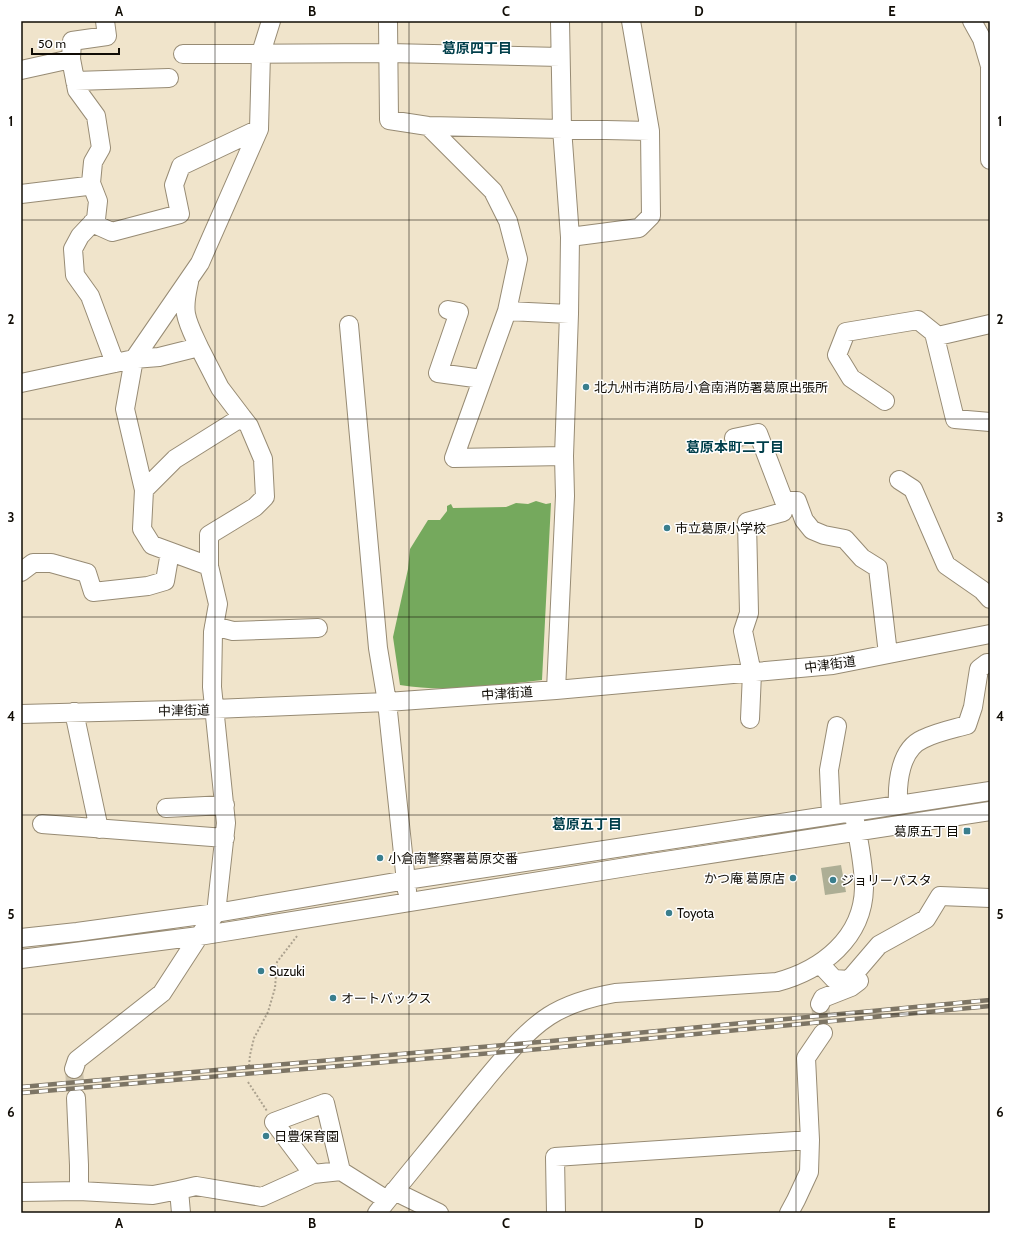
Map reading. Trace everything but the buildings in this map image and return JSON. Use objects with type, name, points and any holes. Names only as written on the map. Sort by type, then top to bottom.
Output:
[{"type":"street","points":[[106,21],[107,36],[72,41],[71,59],[77,90],[96,116],[101,148],[93,162],[91,183],[98,201],[96,219],[80,236],[74,249],[75,276],[90,296],[115,363]]},
{"type":"street","points":[[209,566],[152,545],[142,529],[144,490],[125,409],[134,359],[200,263],[259,129],[260,53],[271,21]]},
{"type":"street","points":[[388,21],[389,120],[428,126],[650,131]]},
{"type":"street","points":[[556,690],[565,496],[564,456],[570,237],[562,128],[560,21]]},
{"type":"street","points":[[570,237],[639,228],[651,216],[650,131],[631,21]]},
{"type":"street","points":[[972,21],[982,39],[990,66],[990,160]]},
{"type":"street","points":[[183,54],[389,53],[560,57]]},
{"type":"street","points":[[21,70],[71,59]]},
{"type":"street","points":[[75,80],[169,78]]},
{"type":"street","points":[[428,126],[493,191],[508,221],[518,259],[507,311],[454,458],[564,456]]},
{"type":"street","points":[[92,223],[112,232],[180,214],[174,185],[182,166],[259,129]]},
{"type":"street","points":[[21,194],[87,186]]},
{"type":"street","points":[[74,1069],[77,1060],[162,993],[198,936],[216,913],[226,823],[212,687],[212,632],[218,604],[209,566],[209,535],[255,507],[265,496],[263,459],[249,426],[220,388],[190,327],[186,314],[186,299],[189,279]]},
{"type":"street","points":[[448,310],[459,312],[438,373],[482,379]]},
{"type":"street","points":[[507,311],[569,314]]},
{"type":"street","points":[[885,401],[851,378],[837,355],[846,332],[918,320],[938,336],[990,324]]},
{"type":"street","points":[[349,325],[378,648],[387,702],[407,880],[408,902]]},
{"type":"street","points":[[934,333],[955,419],[990,422]]},
{"type":"street","points":[[21,383],[134,359],[159,357],[199,347]]},
{"type":"street","points":[[144,490],[175,459],[242,417]]},
{"type":"street","points":[[734,438],[758,433],[784,500],[797,501],[804,520],[812,530],[824,535],[846,539],[862,558],[878,568],[888,654]]},
{"type":"street","points":[[899,480],[913,490],[946,565],[982,590],[990,599]]},
{"type":"street","points":[[750,719],[752,673],[743,631],[750,613],[747,522],[783,512]]},
{"type":"street","points":[[21,572],[34,563],[52,563],[87,573],[93,592],[148,586],[165,582],[170,552]]},
{"type":"street","points":[[214,626],[233,631],[318,628]]},
{"type":"street","name":"中津街道","points":[[21,714],[214,710],[387,702],[556,690],[834,665],[990,634]]},
{"type":"street","points":[[898,804],[897,784],[906,756],[913,746],[922,739],[968,725],[973,708],[979,669],[987,663],[990,663]]},
{"type":"street","points":[[74,712],[99,829]]},
{"type":"street","points":[[831,814],[829,770],[837,726]]},
{"type":"street","points":[[21,938],[216,913],[407,880],[853,810],[990,791]]},
{"type":"street","points":[[166,808],[224,805]]},
{"type":"street","points":[[386,1201],[489,1076],[530,1030],[550,1015],[572,1004],[594,996],[777,982],[794,978],[820,964],[837,950],[851,933],[860,912],[864,889],[862,859],[853,810]]},
{"type":"street","points":[[21,959],[198,936],[990,811]]},
{"type":"street","points":[[42,824],[225,838]]},
{"type":"street","points":[[820,964],[834,979],[849,980],[879,945],[926,919],[940,896],[990,898]]},
{"type":"street","points":[[820,1004],[823,998],[851,987],[870,974],[883,953],[879,945]]},
{"type":"street","points":[[788,1213],[809,1172],[810,1140],[806,1058],[823,1033]]},
{"type":"street","points":[[76,1098],[79,1191]]},
{"type":"street","points":[[313,1174],[274,1122],[325,1103],[341,1172]]},
{"type":"street","points":[[556,1213],[555,1157],[810,1140]]},
{"type":"street","points":[[21,1192],[79,1191],[152,1195],[196,1186],[262,1197],[313,1174],[341,1172],[386,1201],[440,1213]]},
{"type":"street","points":[[179,1190],[181,1213]]},
{"type":"path","points":[[249,1066],[254,1038],[268,1012],[275,988],[278,962],[298,935]]},
{"type":"path","points":[[248,1082],[274,1122]]},
{"type":"shaded area","points":[[536,501],[546,504],[551,503],[542,680],[489,686],[453,688],[400,685],[393,637],[408,569],[410,549],[428,520],[440,520],[447,511],[447,506],[451,504],[453,508],[506,507],[516,503],[528,504]]},
{"type":"tunnel","points":[[820,1004],[823,1033]]},
{"type":"tunnel","points":[[74,1069],[76,1098]]},
{"type":"railway","points":[[21,1087],[551,1041],[990,1000]]},
{"type":"railway","points":[[21,1093],[540,1049],[990,1006]]},
{"type":"place","name":"北九州市消防局小倉南消防署葛原出張所","points":[[586,387]]},
{"type":"place","name":"市立葛原小学校","points":[[667,528]]},
{"type":"place","name":"葛原五丁目","points":[[967,831]]},
{"type":"place","name":"小倉南警察署葛原交番","points":[[380,858]]},
{"type":"place","name":"かつ庵 葛原店","points":[[793,878]]},
{"type":"place","name":"ジョリーパスタ","points":[[833,880]]},
{"type":"place","name":"Toyota","points":[[669,913]]},
{"type":"place","name":"Suzuki","points":[[261,971]]},
{"type":"place","name":"オートバックス","points":[[333,998]]},
{"type":"place","name":"日豊保育園","points":[[266,1136]]},
{"type":"district","name":"葛原四丁目","points":[[477,48]]},
{"type":"district","name":"葛原本町二丁目","points":[[735,447]]},
{"type":"district","name":"葛原五丁目","points":[[587,824]]}]
